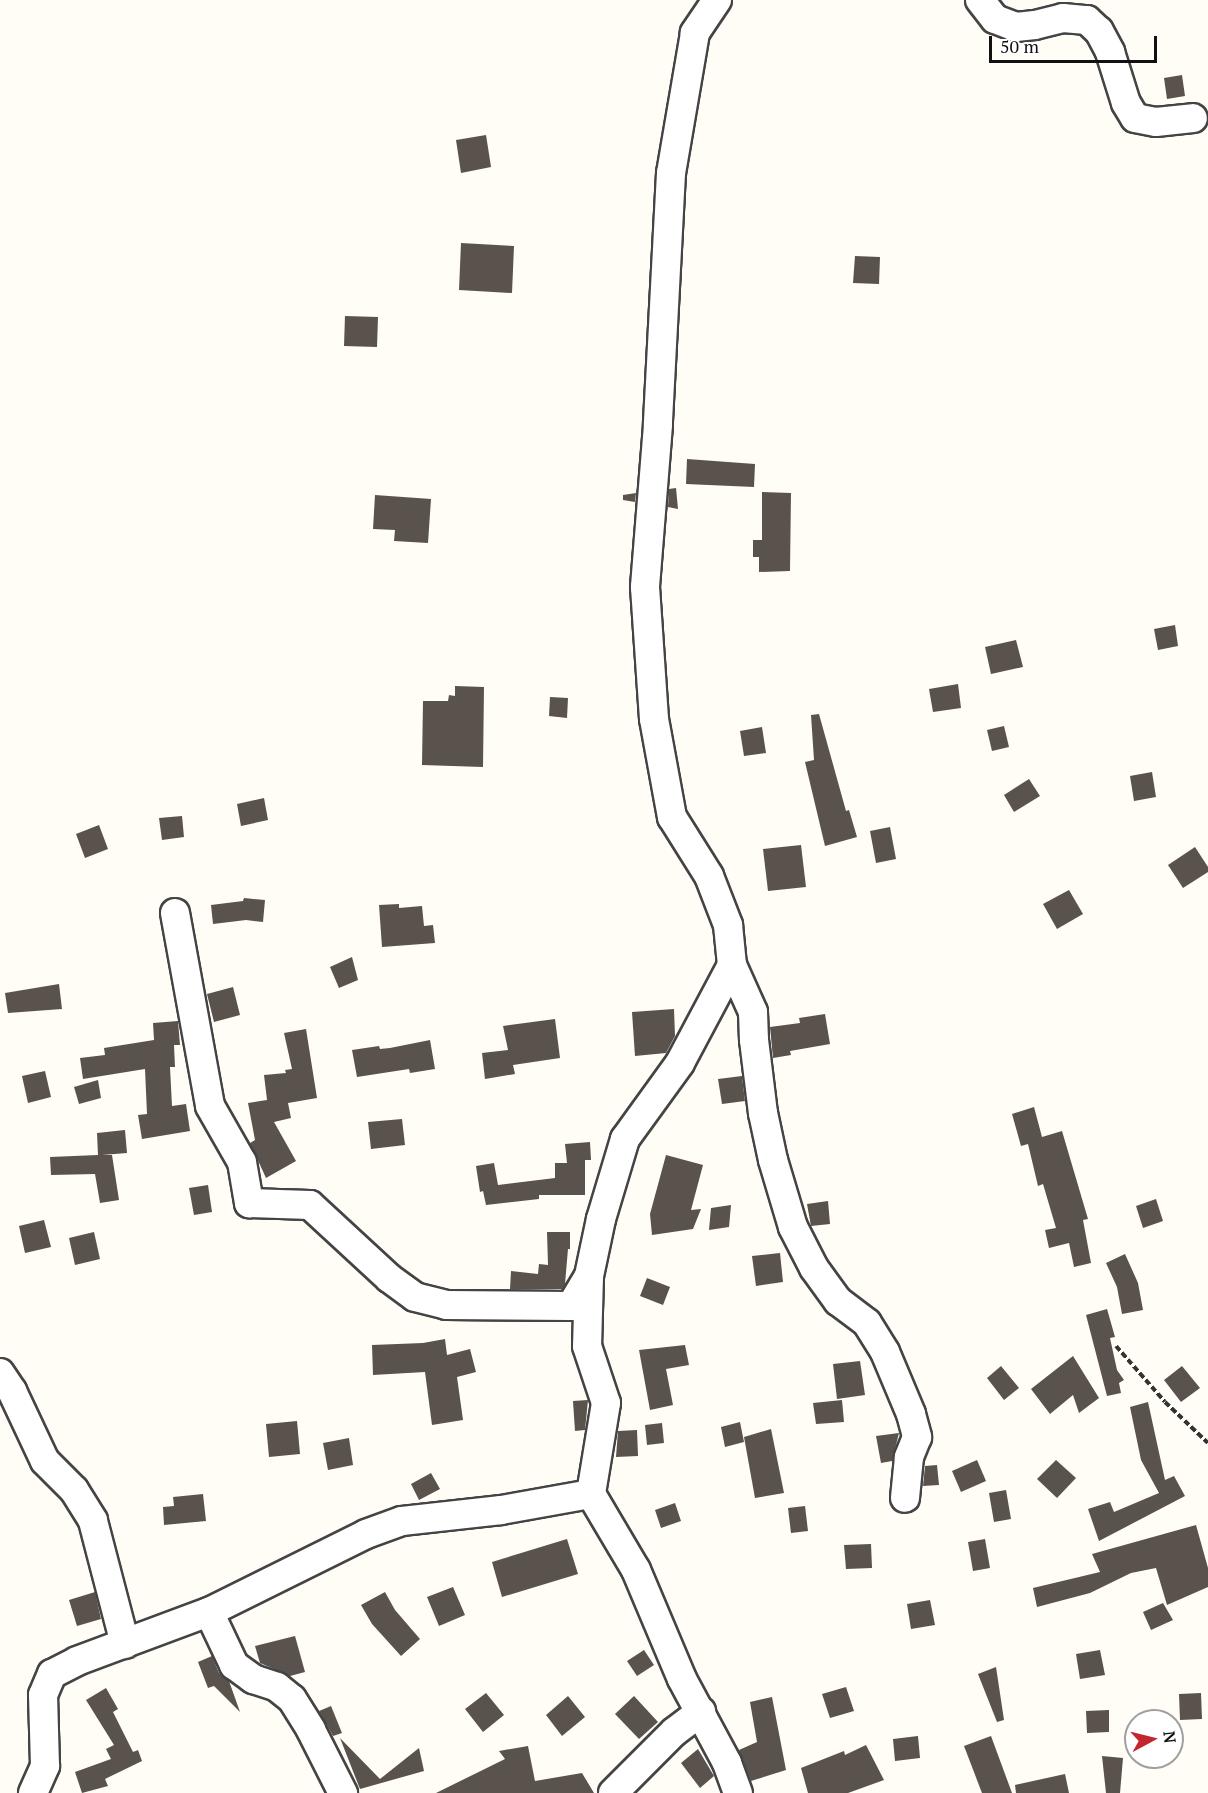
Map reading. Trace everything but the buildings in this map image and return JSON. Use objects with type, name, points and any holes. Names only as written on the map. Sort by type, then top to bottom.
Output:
[{"type":"street","points":[[717,0],[695,33],[671,173],[658,425],[645,587],[654,719],[672,817],[709,876],[728,925],[732,965],[753,1012],[763,1113],[773,1160],[793,1227],[814,1269],[838,1301],[867,1323],[885,1352],[911,1414],[917,1437],[909,1457],[905,1498]]},
{"type":"street","points":[[980,0],[995,19],[1016,27],[1035,26],[1063,18],[1087,20],[1099,31],[1110,52],[1126,103],[1135,118],[1156,122],[1193,118]]},
{"type":"street","points":[[175,913],[210,1106],[242,1162],[249,1203],[310,1205],[415,1297],[446,1305],[571,1306],[589,1276]]},
{"type":"street","points":[[732,965],[681,1063],[625,1139],[601,1219],[589,1276],[587,1346],[606,1403],[591,1494],[636,1570],[682,1678],[727,1763],[738,1793]]},
{"type":"street","points":[[0,1373],[12,1391],[45,1461],[74,1490],[93,1521],[125,1644]]},
{"type":"street","points":[[33,1793],[45,1766],[43,1695],[52,1674],[77,1661],[209,1612],[366,1534],[402,1521],[501,1510],[591,1494]]},
{"type":"street","points":[[209,1612],[234,1665],[253,1679],[277,1687],[292,1699],[311,1730],[343,1793]]},
{"type":"street","points":[[613,1793],[674,1732],[700,1712]]},
{"type":"path","points":[[1116,1346],[1165,1402],[1208,1443]]}]
